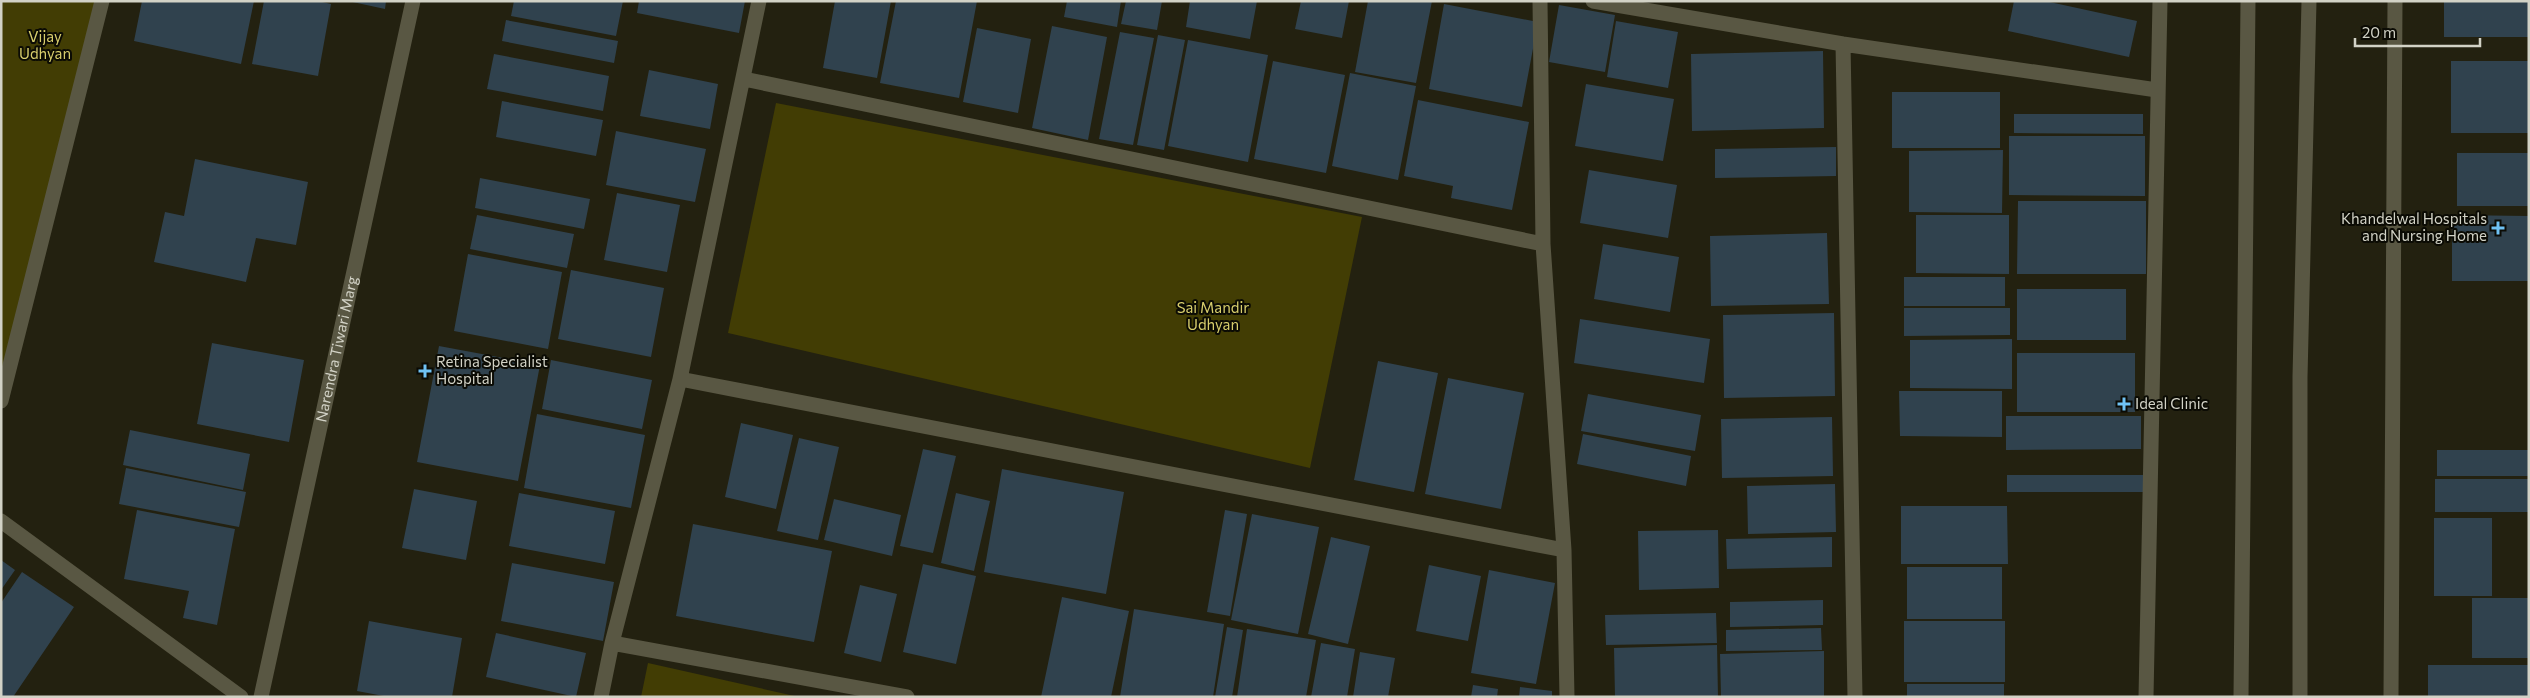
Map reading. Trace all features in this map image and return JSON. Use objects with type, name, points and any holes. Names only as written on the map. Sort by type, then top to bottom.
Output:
[{"type":"street","points":[[1,402],[102,1]]},
{"type":"street","name":"Narendra Tiwari Marg","points":[[261,697],[413,1]]},
{"type":"street","points":[[601,697],[612,643],[680,378],[759,1]]},
{"type":"street","points":[[1540,1],[1543,244],[1564,550],[1567,697]]},
{"type":"street","points":[[1592,1],[1843,44],[2157,90]]},
{"type":"street","points":[[2146,697],[2160,1]]},
{"type":"street","points":[[2241,697],[2248,1]]},
{"type":"street","points":[[2300,697],[2300,367],[2309,1]]},
{"type":"street","points":[[2391,697],[2395,1]]},
{"type":"street","points":[[1843,44],[1856,697]]},
{"type":"street","points":[[744,79],[1543,244]]},
{"type":"street","points":[[680,378],[1564,550]]},
{"type":"street","points":[[1,521],[241,697]]},
{"type":"street","points":[[612,643],[907,697]]},
{"type":"green space","name":"Vijay Udhyan","points":[[1,1],[102,1],[1,390]]},
{"type":"green space","name":"Sai Mandir Udhyan","points":[[776,103],[1362,217],[1310,468],[728,333]]},
{"type":"green space","points":[[648,663],[799,697],[641,697]]},
{"type":"building","points":[[142,1],[254,1],[241,64],[134,41]]},
{"type":"building","points":[[264,1],[318,1],[331,4],[318,76],[252,64]]},
{"type":"building","points":[[348,1],[386,1],[385,9]]},
{"type":"building","points":[[514,1],[623,1],[616,36],[511,16]]},
{"type":"building","points":[[639,1],[745,1],[739,33],[637,13]]},
{"type":"building","points":[[835,1],[891,1],[877,78],[823,68]]},
{"type":"building","points":[[896,1],[977,1],[959,98],[880,83]]},
{"type":"building","points":[[1067,1],[1121,1],[1117,27],[1064,17]]},
{"type":"building","points":[[1126,1],[1162,1],[1157,30],[1121,24]]},
{"type":"building","points":[[1190,1],[1257,1],[1250,39],[1186,27]]},
{"type":"building","points":[[1301,1],[1349,1],[1342,38],[1295,29]]},
{"type":"building","points":[[1368,1],[1432,1],[1416,83],[1355,72]]},
{"type":"building","points":[[2014,1],[2045,1],[2137,21],[2129,57],[2008,31]]},
{"type":"building","points":[[2444,1],[2529,1],[2529,37],[2444,37]]},
{"type":"building","points":[[1444,4],[1538,22],[1522,107],[1429,89]]},
{"type":"building","points":[[1559,5],[1615,15],[1605,72],[1549,62]]},
{"type":"building","points":[[506,20],[618,41],[614,63],[502,41]]},
{"type":"building","points":[[1616,21],[1678,32],[1668,88],[1607,77]]},
{"type":"building","points":[[1052,26],[1107,37],[1088,140],[1032,128]]},
{"type":"building","points":[[977,28],[1031,39],[1018,113],[963,102]]},
{"type":"building","points":[[1120,32],[1154,38],[1133,145],[1099,139]]},
{"type":"building","points":[[1158,35],[1185,40],[1164,150],[1137,145]]},
{"type":"building","points":[[1188,40],[1268,55],[1248,162],[1168,146]]},
{"type":"building","points":[[1823,51],[1824,128],[1692,131],[1691,54]]},
{"type":"building","points":[[494,54],[609,76],[603,111],[487,89]]},
{"type":"building","points":[[1273,61],[1345,75],[1326,173],[1254,159]]},
{"type":"building","points":[[2451,61],[2529,61],[2529,133],[2451,133]]},
{"type":"building","points":[[649,70],[718,84],[710,129],[640,116]]},
{"type":"building","points":[[1350,73],[1416,86],[1398,180],[1332,166]]},
{"type":"building","points":[[1586,84],[1674,99],[1663,161],[1575,146]]},
{"type":"building","points":[[1892,92],[2000,92],[2000,148],[1892,148]]},
{"type":"building","points":[[1418,100],[1529,122],[1512,210],[1451,198],[1453,186],[1404,176]]},
{"type":"building","points":[[502,101],[603,120],[596,156],[496,137]]},
{"type":"building","points":[[2014,114],[2143,114],[2143,134],[2014,133]]},
{"type":"building","points":[[616,131],[706,149],[695,202],[606,185]]},
{"type":"building","points":[[2009,136],[2145,136],[2145,196],[2009,195]]},
{"type":"building","points":[[1836,147],[1836,176],[1715,178],[1715,149]]},
{"type":"building","points":[[2003,150],[2002,213],[1909,212],[1909,151]]},
{"type":"building","points":[[2457,153],[2529,153],[2529,206],[2457,206]]},
{"type":"building","points":[[195,159],[308,182],[296,245],[256,238],[246,282],[154,262],[165,212],[184,216]]},
{"type":"building","points":[[1589,170],[1677,185],[1668,238],[1580,223]]},
{"type":"building","points":[[480,178],[590,199],[584,229],[475,208]]},
{"type":"building","points":[[617,193],[680,205],[667,272],[604,260]]},
{"type":"building","points":[[2018,201],[2146,201],[2146,274],[2017,274]]},
{"type":"building","points":[[477,215],[574,234],[567,268],[470,249]]},
{"type":"building","points":[[1916,215],[2009,215],[2009,274],[1916,273]]},
{"type":"building","points":[[2452,215],[2529,216],[2529,281],[2452,281]]},
{"type":"building","points":[[1827,233],[1829,304],[1711,306],[1710,236]]},
{"type":"building","points":[[1603,244],[1679,257],[1670,312],[1594,299]]},
{"type":"building","points":[[468,254],[562,272],[548,349],[454,331]]},
{"type":"building","points":[[571,270],[664,288],[651,357],[558,339]]},
{"type":"building","points":[[1904,277],[2005,277],[2005,306],[1904,306]]},
{"type":"building","points":[[2017,289],[2126,289],[2126,340],[2017,340]]},
{"type":"building","points":[[1904,308],[2010,308],[2010,335],[1904,336]]},
{"type":"building","points":[[1834,313],[1835,396],[1724,398],[1723,315]]},
{"type":"building","points":[[1580,319],[1710,339],[1704,383],[1574,363]]},
{"type":"building","points":[[2012,339],[2012,389],[1910,388],[1910,340]]},
{"type":"building","points":[[212,343],[304,360],[289,442],[197,424]]},
{"type":"building","points":[[439,346],[540,365],[518,481],[417,462]]},
{"type":"building","points":[[2017,353],[2135,353],[2135,412],[2017,412]]},
{"type":"building","points":[[551,360],[652,380],[642,429],[542,409]]},
{"type":"building","points":[[1378,361],[1438,373],[1414,492],[1354,480]]},
{"type":"building","points":[[1448,378],[1524,393],[1501,509],[1425,494]]},
{"type":"building","points":[[1899,391],[2002,391],[2002,437],[1900,436]]},
{"type":"building","points":[[1588,394],[1701,415],[1695,451],[1581,431]]},
{"type":"building","points":[[537,414],[645,435],[631,508],[524,488]]},
{"type":"building","points":[[2006,416],[2141,416],[2141,449],[2006,450]]},
{"type":"building","points":[[1832,417],[1833,476],[1722,478],[1721,419]]},
{"type":"building","points":[[741,423],[793,435],[776,509],[725,497]]},
{"type":"building","points":[[130,430],[250,454],[243,490],[123,465]]},
{"type":"building","points":[[1583,434],[1691,456],[1686,486],[1577,464]]},
{"type":"building","points":[[799,438],[839,447],[818,540],[777,531]]},
{"type":"building","points":[[923,449],[956,456],[933,553],[900,546]]},
{"type":"building","points":[[2437,450],[2529,450],[2529,476],[2437,476]]},
{"type":"building","points":[[126,468],[246,492],[239,527],[119,504]]},
{"type":"building","points":[[1002,469],[1124,492],[1106,594],[984,572]]},
{"type":"building","points":[[2007,475],[2144,475],[2145,492],[2007,492]]},
{"type":"building","points":[[2435,479],[2529,479],[2529,512],[2435,512]]},
{"type":"building","points":[[1835,484],[1836,532],[1748,534],[1747,486]]},
{"type":"building","points":[[414,489],[477,501],[466,560],[402,548]]},
{"type":"building","points":[[519,493],[615,511],[605,564],[509,546]]},
{"type":"building","points":[[956,493],[990,501],[974,571],[941,563]]},
{"type":"building","points":[[834,499],[901,515],[892,556],[824,540]]},
{"type":"building","points":[[1901,506],[2007,506],[2008,564],[1901,564]]},
{"type":"building","points":[[137,510],[235,529],[217,625],[183,618],[189,591],[124,579]]},
{"type":"building","points":[[1225,510],[1247,514],[1230,616],[1207,612]]},
{"type":"building","points":[[1252,514],[1319,527],[1298,634],[1231,620]]},
{"type":"building","points":[[2434,518],[2492,518],[2492,596],[2434,596]]},
{"type":"building","points":[[693,524],[832,551],[814,642],[676,616]]},
{"type":"building","points":[[1718,530],[1719,588],[1639,590],[1638,531]]},
{"type":"building","points":[[1331,537],[1370,546],[1348,644],[1308,634]]},
{"type":"building","points":[[1832,537],[1832,567],[1727,569],[1726,539]]},
{"type":"building","points":[[1,560],[15,570],[1,590]]},
{"type":"building","points":[[512,563],[614,582],[603,641],[501,621]]},
{"type":"building","points":[[923,564],[976,576],[956,664],[903,652]]},
{"type":"building","points":[[1429,565],[1481,576],[1468,641],[1416,631]]},
{"type":"building","points":[[1907,567],[2002,567],[2002,619],[1907,619]]},
{"type":"building","points":[[1489,570],[1555,583],[1536,684],[1471,673]]},
{"type":"building","points":[[22,572],[74,607],[13,697],[4,697],[1,695],[1,603]]},
{"type":"building","points":[[860,585],[897,594],[881,662],[844,653]]},
{"type":"building","points":[[1062,597],[1129,611],[1111,697],[1041,697]]},
{"type":"building","points":[[2472,598],[2529,598],[2529,658],[2472,658]]},
{"type":"building","points":[[1823,600],[1823,625],[1730,627],[1730,602]]},
{"type":"building","points":[[1134,609],[1224,624],[1213,697],[1120,697]]},
{"type":"building","points":[[1716,613],[1717,643],[1606,645],[1605,615]]},
{"type":"building","points":[[369,621],[462,638],[452,697],[389,697],[357,691]]},
{"type":"building","points":[[1904,621],[2005,621],[2005,682],[1904,682]]},
{"type":"building","points":[[1227,627],[1243,630],[1232,697],[1215,697]]},
{"type":"building","points":[[1821,628],[1822,650],[1726,651],[1726,630]]},
{"type":"building","points":[[1247,629],[1316,640],[1306,697],[1237,697]]},
{"type":"building","points":[[496,633],[586,653],[576,697],[486,677]]},
{"type":"building","points":[[1321,643],[1355,649],[1347,697],[1311,697]]},
{"type":"building","points":[[1717,645],[1718,697],[1615,697],[1614,648]]},
{"type":"building","points":[[1824,651],[1824,697],[1721,697],[1720,654]]},
{"type":"building","points":[[1360,652],[1395,658],[1388,697],[1353,697]]},
{"type":"building","points":[[2428,665],[2529,665],[2529,697],[2428,697]]},
{"type":"building","points":[[1907,684],[2004,684],[2004,697],[1907,697]]},
{"type":"building","points":[[1473,685],[1498,689],[1497,697],[1471,697]]},
{"type":"building","points":[[1520,687],[1552,691],[1552,697],[1519,697]]},
{"type":"place","name":"Khandelwal Hospitals and Nursing Home","points":[[2498,228]]},
{"type":"place","name":"Retina Specialist Hospital","points":[[425,371]]},
{"type":"place","name":"Ideal Clinic","points":[[2124,404]]}]
